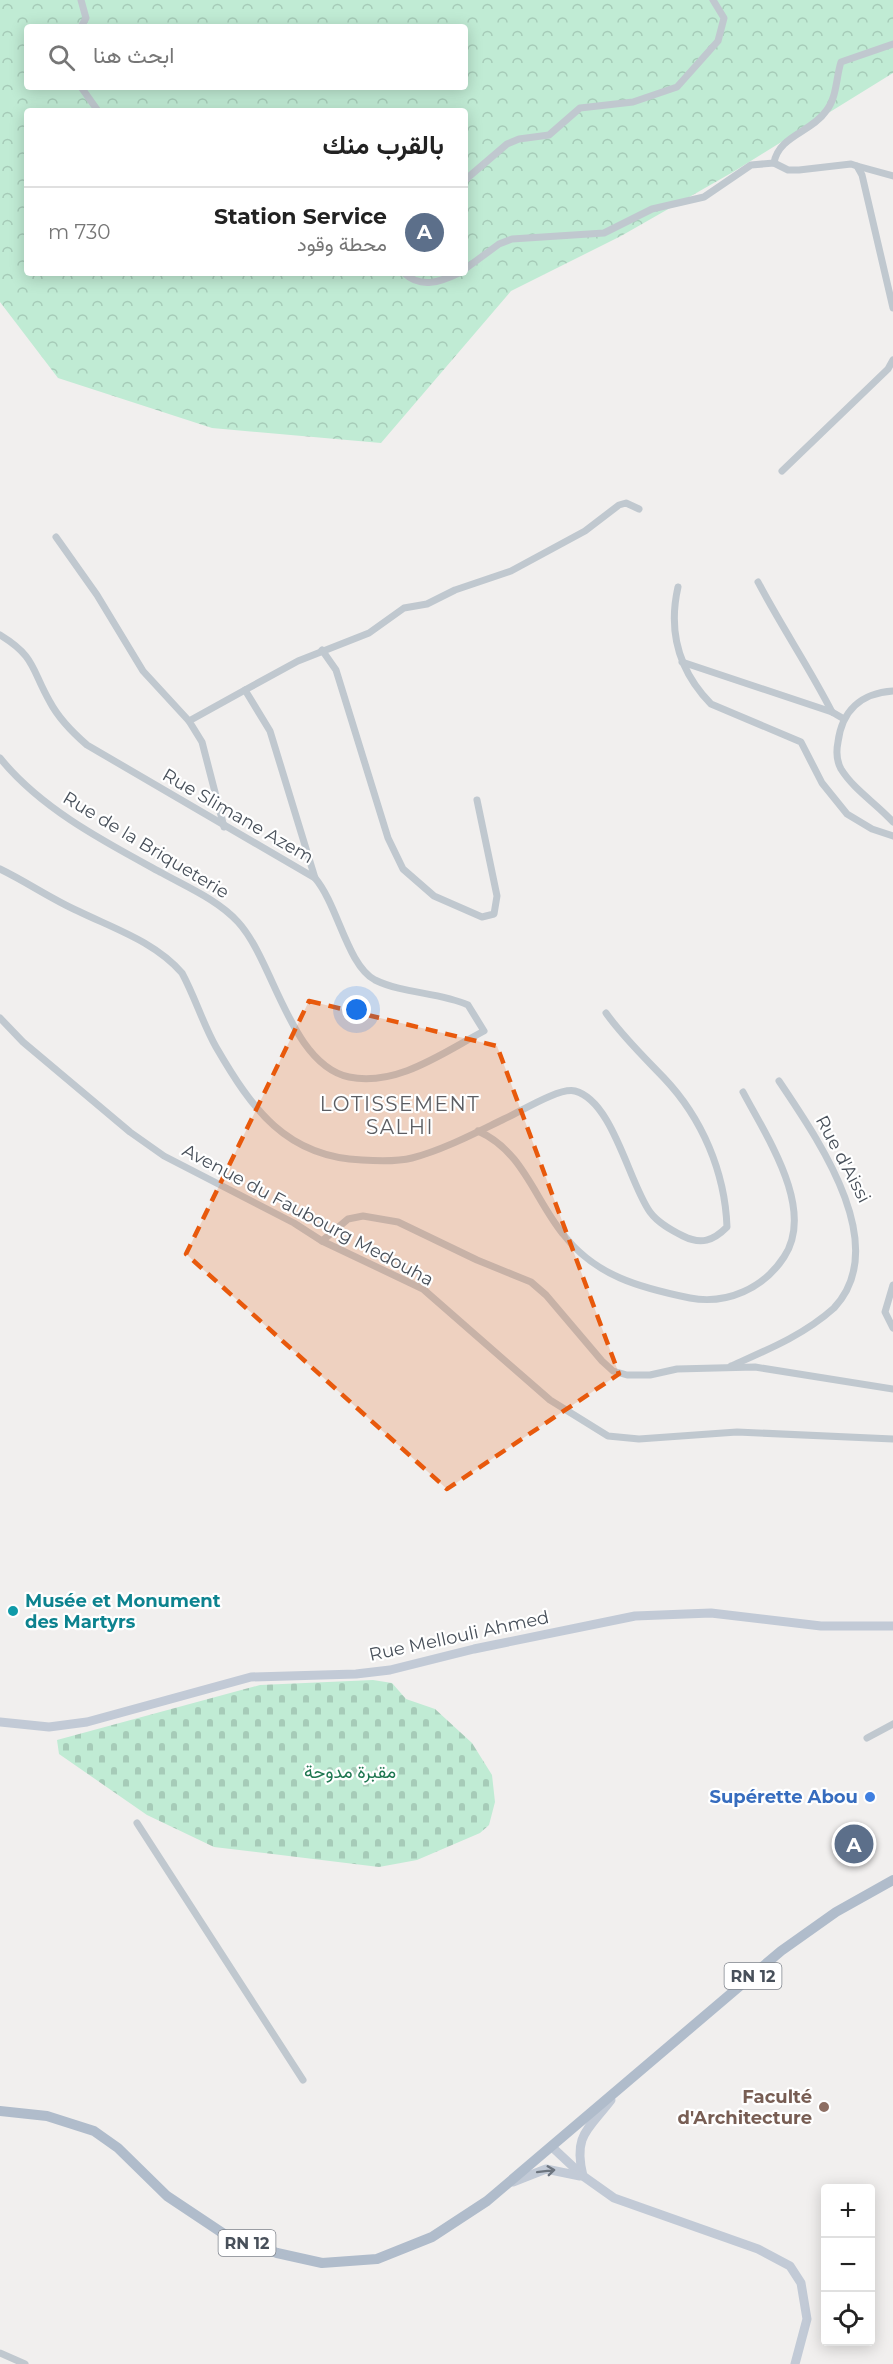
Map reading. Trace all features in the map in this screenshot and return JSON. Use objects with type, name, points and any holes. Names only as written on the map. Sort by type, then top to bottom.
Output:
[{"type":"main road","name":"RN 12","points":[[0,2111],[47,2116],[94,2131],[118,2148],[167,2196],[224,2234],[277,2253],[322,2263],[377,2259],[432,2237],[510,2182],[781,1952],[836,1912],[893,1880]]},
{"type":"street","points":[[81,0],[86,18],[83,24]]},
{"type":"street","points":[[468,177],[507,144],[519,139],[549,135],[580,108],[633,102],[677,87],[718,41],[724,18],[713,0]]},
{"type":"street","points":[[774,163],[775,154],[783,144],[813,125],[827,111],[841,62],[893,44]]},
{"type":"street","points":[[84,90],[101,108]]},
{"type":"street","points":[[95,103],[97,108]]},
{"type":"street","points":[[468,267],[499,244],[512,238],[604,233],[652,209],[704,197],[751,165],[774,163],[788,170],[850,164],[893,176]]},
{"type":"street","points":[[857,166],[862,175],[893,308]]},
{"type":"street","points":[[408,276],[427,284],[450,276]]},
{"type":"street","points":[[782,471],[888,369],[893,360]]},
{"type":"street","points":[[189,721],[322,650],[369,633],[404,608],[427,604],[455,590],[511,571],[569,541],[619,505],[626,503],[639,509]]},
{"type":"street","points":[[56,537],[97,595],[143,670],[189,721],[202,742],[224,827]]},
{"type":"street","points":[[758,582],[782,630],[815,680],[832,712]]},
{"type":"street","points":[[678,587],[672,618],[681,662],[699,693],[711,704],[801,742],[822,783],[846,814],[872,829],[893,836]]},
{"type":"street","name":"Rue Slimane Azem","points":[[0,635],[18,646],[29,657],[59,717],[87,745],[315,878],[331,901],[350,948],[365,972],[384,983],[468,1005],[484,1031]]},
{"type":"street","points":[[322,650],[336,670],[388,838],[403,868],[434,896],[482,917],[489,917],[494,914],[497,896],[477,800]]},
{"type":"street","points":[[681,662],[832,712],[844,719]]},
{"type":"street","points":[[245,690],[270,730],[315,878]]},
{"type":"street","points":[[893,691],[870,695],[859,701],[844,719],[836,755],[840,767],[849,779],[893,822]]},
{"type":"street","name":"Rue de la Briqueterie","points":[[0,758],[15,778],[45,802],[124,852],[204,896],[237,921],[248,933],[291,1023],[315,1055],[339,1072],[350,1077],[369,1077],[408,1071],[484,1031]]},
{"type":"street","points":[[0,869],[53,899],[123,931],[174,964],[182,973],[215,1046],[231,1070],[274,1127],[301,1147],[342,1160],[395,1160],[423,1155],[560,1092],[575,1091],[593,1104],[612,1130],[638,1192],[651,1213],[667,1227],[695,1242],[718,1236],[727,1227],[726,1213],[711,1149],[696,1120],[666,1079],[642,1056],[606,1013]]},
{"type":"street","name":"Avenue du Faubourg Medouha","points":[[0,1018],[23,1042],[130,1132],[156,1150],[322,1240],[423,1289],[550,1400],[608,1436],[639,1439],[737,1432],[893,1439]]},
{"type":"street","name":"Rue d'Aissi","points":[[726,1368],[782,1343],[819,1320],[836,1306],[849,1288],[860,1255],[857,1217],[822,1144],[779,1081]]},
{"type":"street","points":[[478,1131],[503,1145],[516,1160],[563,1234],[599,1268],[644,1289],[697,1299],[728,1298],[752,1288],[778,1265],[794,1236],[795,1213],[791,1192],[774,1152],[743,1092]]},
{"type":"street","points":[[322,1240],[338,1225],[356,1217],[363,1216],[398,1222],[477,1260],[531,1282],[546,1295],[602,1361],[614,1371],[640,1376],[677,1369],[755,1367],[893,1389]]},
{"type":"street","points":[[893,1285],[885,1312],[893,1328]]},
{"type":"street","name":"Rue Mellouli Ahmed","points":[[0,1722],[49,1727],[87,1722],[251,1677],[356,1674],[390,1670],[474,1649],[635,1616],[711,1613],[821,1626],[893,1626]]},
{"type":"street","points":[[867,1738],[893,1724]]},
{"type":"street","points":[[137,1824],[188,1898],[192,1909],[303,2080]]},
{"type":"street","points":[[583,2176],[579,2162],[579,2141],[622,2085]]},
{"type":"street","points":[[552,2147],[583,2176],[614,2198],[758,2249],[790,2266],[801,2283],[806,2302],[807,2319],[797,2364]]},
{"type":"street","points":[[510,2182],[546,2169],[583,2176]]},
{"type":"street","points":[[0,2353],[25,2364]]},
{"type":"highlighted area","points":[[309,1001],[497,1046],[619,1374],[447,1489],[186,1254]]},
{"type":"green space","points":[[0,0],[893,0],[893,73],[733,172],[621,236],[511,291],[381,443],[212,428],[58,378],[0,302]]},
{"type":"green space","name":"مقبرة مدوحة","points":[[373,1680],[392,1683],[406,1699],[435,1709],[472,1743],[492,1775],[495,1802],[489,1825],[480,1833],[417,1860],[379,1867],[214,1847],[147,1815],[59,1754],[57,1740],[260,1685]]},
{"type":"place","name":"Musée et Monument des Martyrs","points":[[13,1611]]},
{"type":"place","name":"Supérette Abou","points":[[870,1797]]},
{"type":"place","name":"Station Service","points":[[854,1844]]},
{"type":"place","name":"Faculté d'Architecture","points":[[824,2107]]},
{"type":"district","name":"LOTISSEMENT SALHI","points":[[400,1116]]}]
